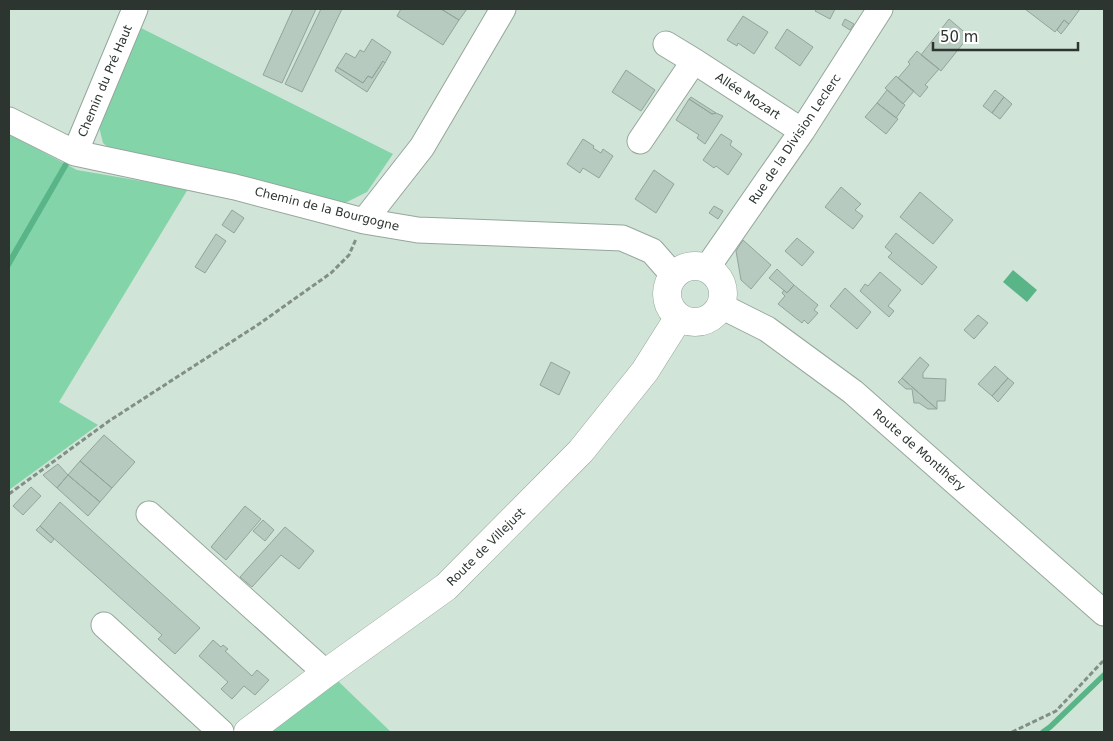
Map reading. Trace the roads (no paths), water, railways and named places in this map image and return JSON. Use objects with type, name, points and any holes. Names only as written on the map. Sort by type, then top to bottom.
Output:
[{"type":"main road","points":[[688,266],[707,268],[714,273],[722,284],[724,294],[721,306],[714,315],[706,320],[696,322],[685,320],[671,307],[668,300],[668,286],[674,276],[688,266]]},
{"type":"main road","name":"Route de Villejust","points":[[248,732],[326,673],[446,587],[581,451],[645,372],[679,316]]},
{"type":"street","name":"Chemin du Pré Haut","points":[[75,153],[135,9]]},
{"type":"street","points":[[364,221],[422,147],[503,9]]},
{"type":"street","name":"Rue de la Division Leclerc","points":[[707,268],[802,131],[880,9]]},
{"type":"street","name":"Allée Mozart","points":[[666,44],[802,131]]},
{"type":"street","points":[[640,141],[694,61]]},
{"type":"street","name":"Chemin de la Bourgogne","points":[[9,120],[75,153],[235,187],[364,221],[418,230],[622,238],[652,251],[674,276]]},
{"type":"street","name":"Route de Montlhéry","points":[[721,306],[767,329],[853,392],[1104,613]]},
{"type":"street","points":[[149,514],[326,673]]},
{"type":"street","points":[[104,625],[221,732]]},
{"type":"waterway","points":[[1043,732],[1104,675]]}]
